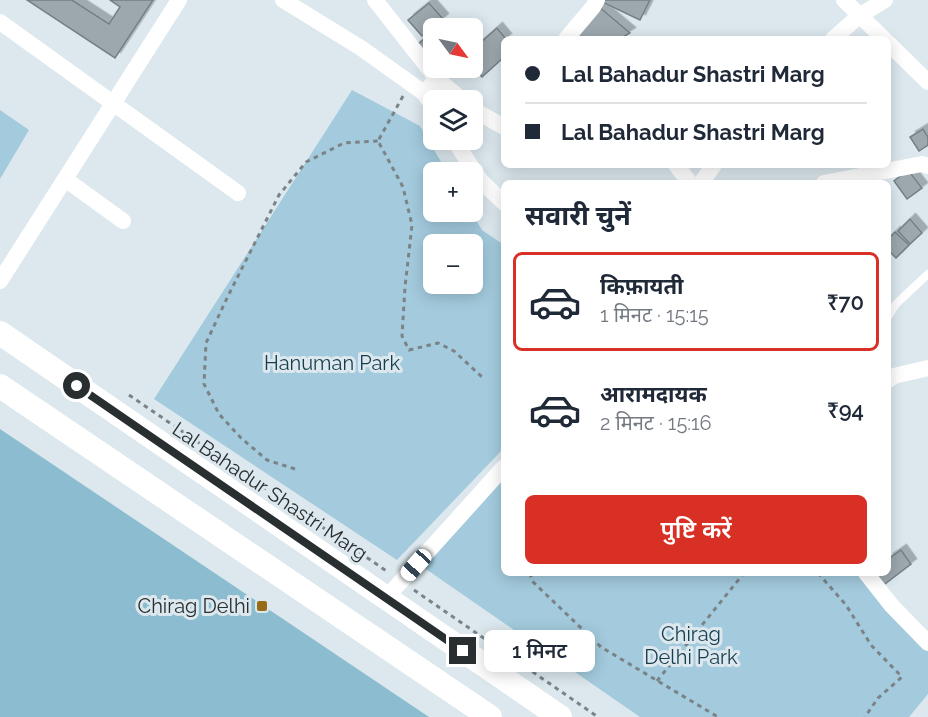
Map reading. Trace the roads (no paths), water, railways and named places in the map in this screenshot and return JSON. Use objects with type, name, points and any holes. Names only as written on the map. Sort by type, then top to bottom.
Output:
[{"type":"main road","name":"Lal Bahadur Shastri Marg","points":[[0,333],[394,589],[560,717]]},
{"type":"main road","points":[[0,386],[490,717]]},
{"type":"street","points":[[2,274],[179,0]]},
{"type":"street","points":[[283,0],[361,48],[417,88],[423,95]]},
{"type":"street","points":[[375,0],[437,79],[450,90]]},
{"type":"street","points":[[569,36],[597,0]]},
{"type":"street","points":[[844,0],[881,36]]},
{"type":"street","points":[[836,36],[859,16],[885,0]]},
{"type":"street","points":[[0,22],[238,194]]},
{"type":"street","points":[[891,46],[928,82]]},
{"type":"street","points":[[417,88],[437,79]]},
{"type":"street","points":[[483,115],[501,125]]},
{"type":"street","points":[[460,150],[480,180],[501,200]]},
{"type":"street","points":[[839,180],[922,164],[928,166]]},
{"type":"street","points":[[678,168],[688,180]]},
{"type":"street","points":[[64,179],[123,221]]},
{"type":"street","points":[[891,378],[928,368]]},
{"type":"street","points":[[394,589],[501,470]]},
{"type":"street","points":[[868,576],[892,606],[928,643]]},
{"type":"lane","points":[[891,312],[896,304],[928,274]]},
{"type":"place","name":"Chirag Delhi","points":[[262,606]]},
{"type":"park label","name":"Hanuman Park","points":[[332,363]]},
{"type":"park label","name":"Chirag Delhi Park","points":[[691,646]]}]
